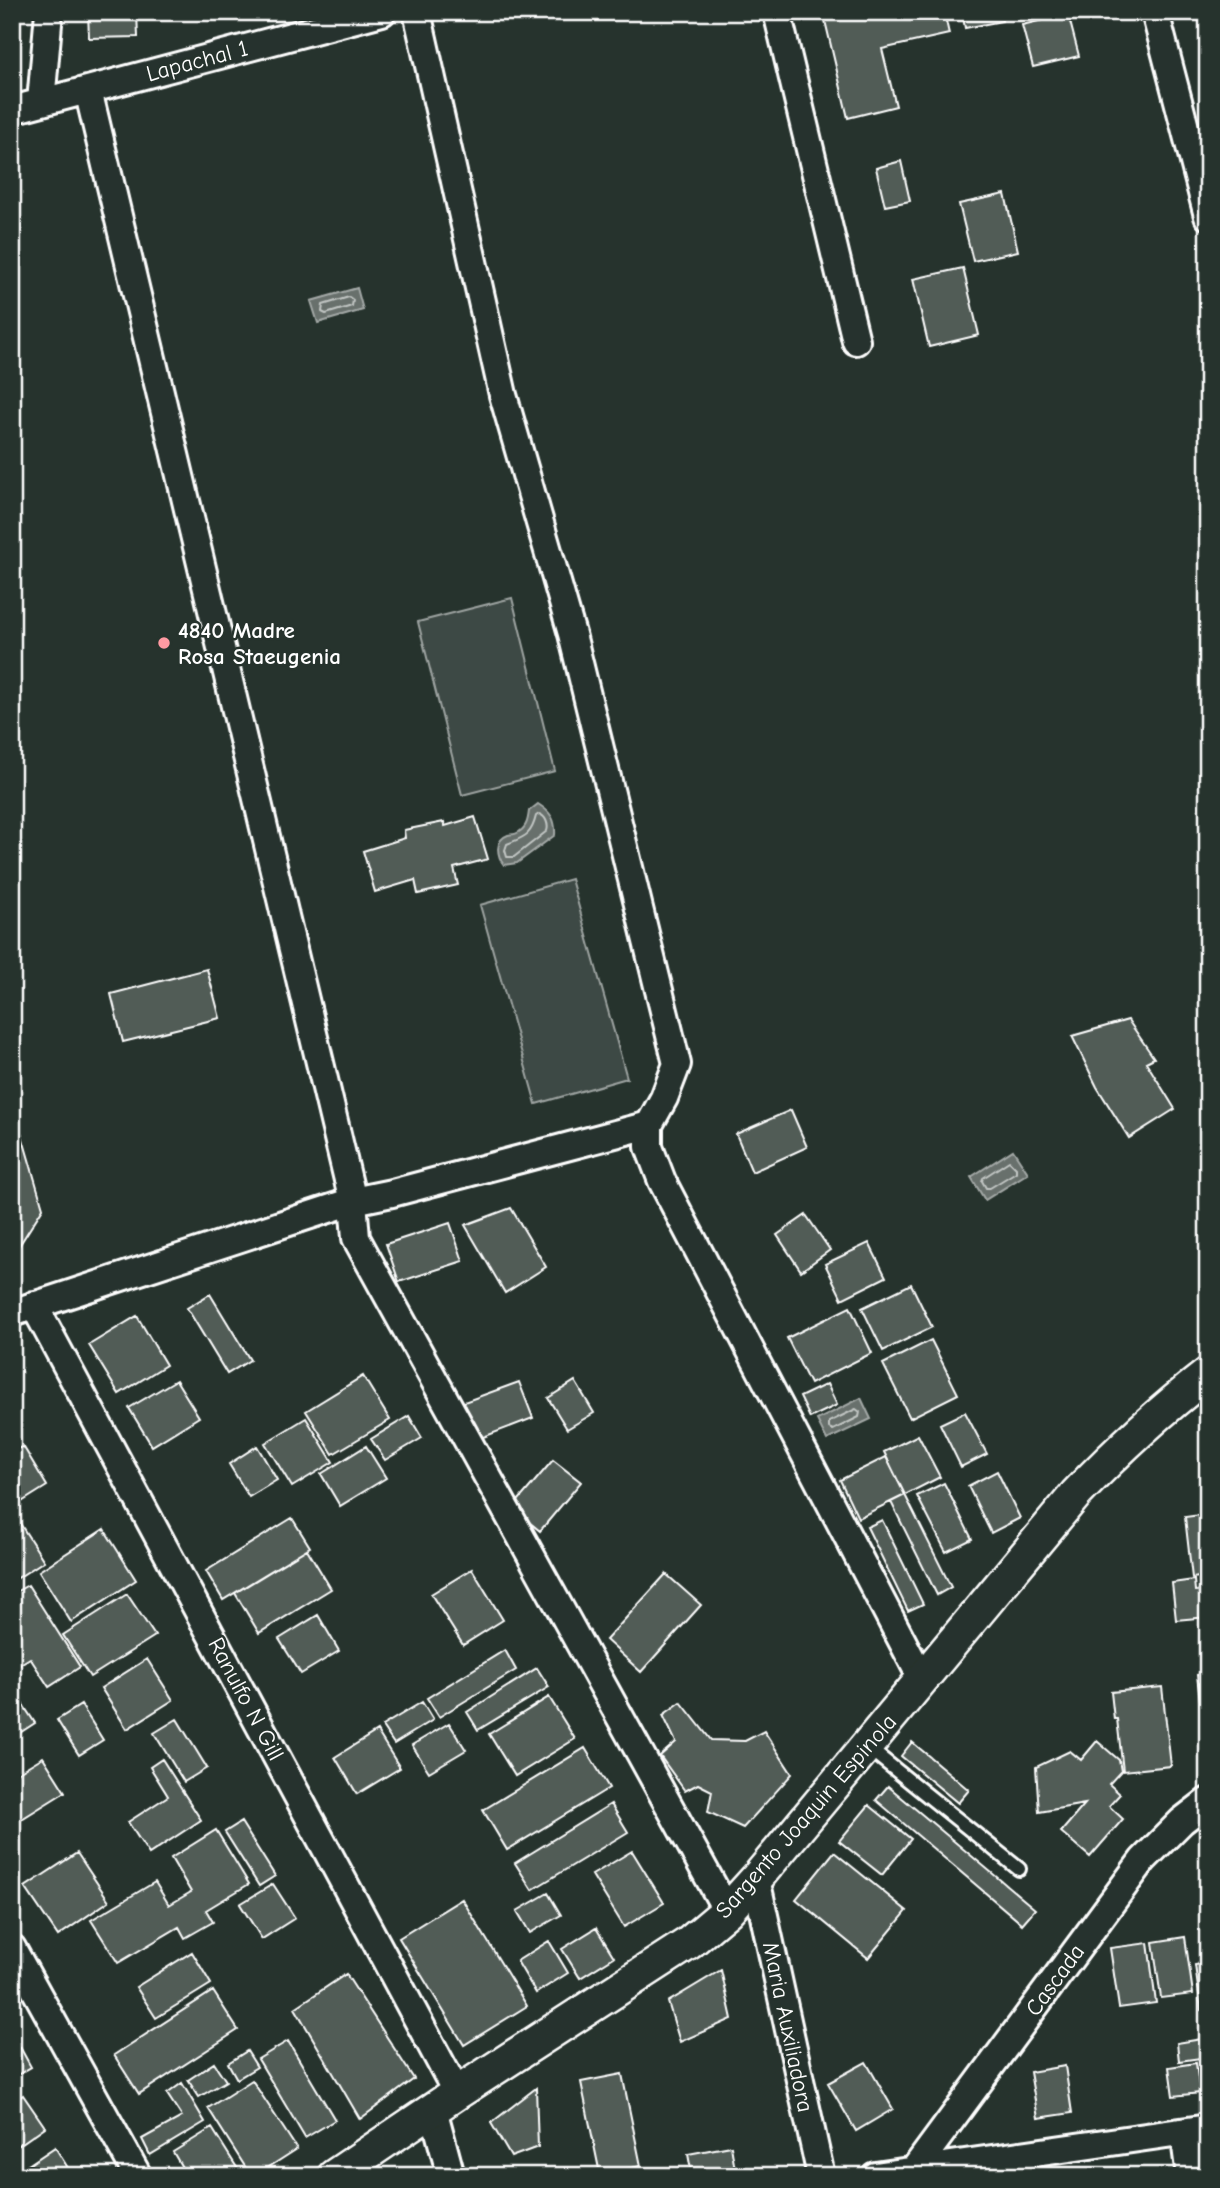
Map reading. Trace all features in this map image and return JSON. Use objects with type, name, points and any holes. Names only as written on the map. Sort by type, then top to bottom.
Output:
[{"type":"street","points":[[40,102],[49,12]]},
{"type":"street","name":"Lapachal 1","points":[[12,110],[382,12]]},
{"type":"street","points":[[417,12],[503,395],[572,634],[677,1064],[664,1098],[649,1125],[649,1147],[662,1181],[922,1679]]},
{"type":"street","points":[[777,12],[856,341]]},
{"type":"street","points":[[1155,12],[1208,216]]},
{"type":"street","points":[[88,90],[353,1201],[356,1238],[727,1911]]},
{"type":"street","points":[[23,1309],[353,1201],[429,1184],[649,1125]]},
{"type":"street","name":"Ranulfo N Gill","points":[[23,1309],[445,2101],[451,2176]]},
{"type":"street","name":"Sargento Joaquin Espinola","points":[[334,2176],[689,1943],[727,1911],[1076,1494],[1167,1405],[1208,1374]]},
{"type":"street","name":"Cascada","points":[[914,2170],[1143,1860],[1181,1821],[1208,1801]]},
{"type":"street","name":"Maria Auxiliadora","points":[[756,1879],[821,2176]]},
{"type":"street","points":[[12,1948],[138,2176]]},
{"type":"street","points":[[875,2176],[1196,2130],[1190,2176]]},
{"type":"lane","points":[[866,1746],[1019,1869]]},
{"type":"shaded area","points":[[512,598],[555,771],[462,795],[418,622]]},
{"type":"shaded area","points":[[571,879],[627,1078],[536,1104],[480,905]]},
{"type":"water","points":[[357,288],[363,310],[318,323],[311,301]]},
{"type":"water","points":[[538,804],[552,817],[555,835],[517,863],[504,865],[498,853],[500,841],[522,830],[527,823],[529,811]]},
{"type":"water","points":[[1013,1150],[1028,1173],[985,1200],[971,1177]]},
{"type":"water","points":[[861,1398],[871,1419],[827,1440],[817,1420]]},
{"type":"building","points":[[88,12],[137,12],[138,37],[89,38]]},
{"type":"building","points":[[823,12],[944,12],[949,34],[882,49],[896,106],[848,118]]},
{"type":"building","points":[[962,12],[1001,12],[1002,21],[965,28]]},
{"type":"building","points":[[1068,14],[1079,56],[1033,67],[1022,25]]},
{"type":"building","points":[[901,161],[910,201],[885,206],[876,168]]},
{"type":"building","points":[[1005,194],[1018,251],[973,261],[959,204]]},
{"type":"building","points":[[963,268],[979,335],[929,347],[913,279]]},
{"type":"building","points":[[475,817],[488,859],[454,868],[458,885],[418,894],[415,880],[375,892],[363,851],[405,838],[404,830],[444,822],[445,826]]},
{"type":"building","points":[[207,969],[220,1018],[123,1042],[111,994]]},
{"type":"building","points":[[1128,1020],[1154,1058],[1146,1062],[1175,1109],[1129,1138],[1097,1087],[1072,1036]]},
{"type":"building","points":[[12,1101],[43,1208],[17,1249],[12,1249]]},
{"type":"building","points":[[791,1110],[807,1147],[752,1172],[736,1134]]},
{"type":"building","points":[[511,1208],[546,1267],[505,1293],[465,1225]]},
{"type":"building","points":[[806,1215],[830,1250],[801,1271],[777,1235]]},
{"type":"building","points":[[450,1223],[463,1261],[399,1282],[386,1244]]},
{"type":"building","points":[[869,1243],[886,1277],[842,1299],[825,1264]]},
{"type":"building","points":[[911,1284],[932,1327],[883,1351],[862,1308]]},
{"type":"building","points":[[210,1294],[250,1360],[227,1374],[187,1308]]},
{"type":"building","points":[[850,1307],[872,1353],[810,1384],[787,1338]]},
{"type":"building","points":[[137,1316],[166,1365],[119,1394],[89,1345]]},
{"type":"building","points":[[931,1340],[958,1394],[910,1418],[883,1364]]},
{"type":"building","points":[[363,1376],[390,1420],[333,1454],[306,1411]]},
{"type":"building","points":[[176,1380],[199,1417],[152,1446],[129,1408]]},
{"type":"building","points":[[575,1381],[594,1413],[567,1429],[548,1398]]},
{"type":"building","points":[[519,1382],[533,1418],[478,1439],[464,1402]]},
{"type":"building","points":[[827,1384],[837,1405],[810,1418],[800,1397]]},
{"type":"building","points":[[965,1412],[987,1454],[961,1467],[940,1424]]},
{"type":"building","points":[[409,1416],[422,1438],[385,1460],[371,1439]]},
{"type":"building","points":[[306,1418],[333,1462],[292,1487],[265,1443]]},
{"type":"building","points":[[918,1435],[940,1477],[905,1495],[884,1452]]},
{"type":"building","points":[[23,1446],[47,1486],[12,1508],[12,1452]]},
{"type":"building","points":[[257,1446],[277,1480],[249,1497],[229,1464]]},
{"type":"building","points":[[366,1446],[386,1478],[340,1506],[321,1474]]},
{"type":"building","points":[[886,1457],[905,1495],[858,1518],[840,1480]]},
{"type":"building","points":[[553,1460],[581,1482],[540,1531],[512,1508]]},
{"type":"building","points":[[997,1471],[1020,1518],[991,1533],[968,1486]]},
{"type":"building","points":[[944,1483],[972,1539],[946,1552],[917,1496]]},
{"type":"building","points":[[905,1495],[951,1587],[937,1595],[891,1502]]},
{"type":"building","points":[[1208,1514],[1208,1576],[1192,1578],[1185,1517]]},
{"type":"building","points":[[292,1518],[310,1547],[223,1600],[206,1571]]},
{"type":"building","points":[[882,1520],[923,1604],[908,1611],[867,1527]]},
{"type":"building","points":[[19,1522],[44,1561],[13,1581],[12,1527]]},
{"type":"building","points":[[104,1529],[136,1580],[71,1622],[39,1571]]},
{"type":"building","points":[[307,1549],[331,1589],[259,1633],[235,1593]]},
{"type":"building","points":[[472,1569],[503,1620],[463,1645],[431,1594]]},
{"type":"building","points":[[666,1574],[701,1605],[641,1672],[606,1640]]},
{"type":"building","points":[[1194,1580],[1195,1591],[1208,1590],[1208,1617],[1176,1620],[1172,1583]]},
{"type":"building","points":[[28,1585],[80,1667],[49,1687],[30,1658],[12,1669],[12,1594]]},
{"type":"building","points":[[127,1594],[155,1636],[90,1677],[63,1635]]},
{"type":"building","points":[[318,1615],[339,1651],[301,1674],[279,1639]]},
{"type":"building","points":[[505,1650],[516,1670],[439,1717],[427,1698]]},
{"type":"building","points":[[147,1659],[173,1700],[127,1729],[101,1688]]},
{"type":"building","points":[[537,1668],[549,1687],[478,1730],[467,1712]]},
{"type":"building","points":[[1208,1674],[1208,1737],[1204,1737],[1197,1675]]},
{"type":"building","points":[[1162,1687],[1171,1766],[1123,1771],[1111,1692]]},
{"type":"building","points":[[12,1688],[35,1723],[12,1738]]},
{"type":"building","points":[[549,1697],[575,1739],[515,1776],[489,1734]]},
{"type":"building","points":[[422,1702],[433,1720],[394,1744],[382,1726]]},
{"type":"building","points":[[681,1702],[711,1740],[745,1741],[764,1731],[792,1774],[743,1828],[708,1812],[712,1791],[698,1784],[685,1791],[660,1756],[676,1742],[663,1715]]},
{"type":"building","points":[[81,1705],[103,1740],[79,1755],[57,1720]]},
{"type":"building","points":[[177,1719],[207,1768],[184,1782],[154,1733]]},
{"type":"building","points":[[449,1723],[466,1750],[429,1772],[412,1745]]},
{"type":"building","points":[[377,1731],[400,1768],[357,1794],[335,1757]]},
{"type":"building","points":[[1097,1741],[1119,1760],[1121,1771],[1109,1784],[1120,1794],[1109,1806],[1123,1819],[1090,1857],[1061,1832],[1085,1804],[1039,1812],[1036,1767],[1070,1751],[1081,1760]]},
{"type":"building","points":[[912,1742],[969,1790],[958,1803],[901,1756]]},
{"type":"building","points":[[585,1748],[609,1788],[507,1850],[483,1810]]},
{"type":"building","points":[[43,1757],[65,1792],[12,1825],[12,1776]]},
{"type":"building","points":[[162,1759],[201,1820],[149,1854],[128,1822],[168,1796],[150,1767]]},
{"type":"building","points":[[888,1786],[1035,1909],[1022,1924],[876,1800]]},
{"type":"building","points":[[611,1804],[628,1832],[532,1890],[515,1863]]},
{"type":"building","points":[[869,1805],[911,1839],[882,1875],[839,1841]]},
{"type":"building","points":[[241,1822],[275,1876],[259,1886],[225,1832]]},
{"type":"building","points":[[216,1830],[249,1884],[206,1910],[213,1922],[185,1938],[179,1927],[118,1963],[91,1920],[155,1882],[169,1905],[191,1892],[171,1858]]},
{"type":"building","points":[[632,1851],[664,1903],[624,1927],[592,1875]]},
{"type":"building","points":[[834,1852],[907,1911],[868,1958],[796,1899]]},
{"type":"building","points":[[77,1853],[109,1901],[58,1936],[25,1887]]},
{"type":"building","points":[[273,1884],[295,1918],[262,1939],[240,1904]]},
{"type":"building","points":[[548,1893],[561,1915],[530,1933],[517,1911]]},
{"type":"building","points":[[462,1899],[527,2006],[464,2045],[399,1938]]},
{"type":"building","points":[[596,1928],[614,1957],[580,1978],[562,1949]]},
{"type":"building","points":[[1185,1937],[1193,1994],[1161,1998],[1153,1942]]},
{"type":"building","points":[[549,1941],[568,1973],[536,1993],[517,1961]]},
{"type":"building","points":[[1148,1943],[1156,2003],[1119,2008],[1110,1948]]},
{"type":"building","points":[[192,1952],[211,1984],[156,2018],[136,1987]]},
{"type":"building","points":[[1208,1963],[1208,2009],[1201,2010],[1195,1965]]},
{"type":"building","points":[[721,1970],[732,2019],[680,2042],[668,2002]]},
{"type":"building","points":[[346,1974],[414,2079],[360,2119],[295,2008]]},
{"type":"building","points":[[213,1991],[238,2030],[139,2094],[114,2055]]},
{"type":"building","points":[[1208,2038],[1208,2057],[1179,2061],[1177,2043]]},
{"type":"building","points":[[288,2041],[335,2120],[305,2138],[258,2059]]},
{"type":"building","points":[[20,2047],[31,2067],[12,2078],[12,2051]]},
{"type":"building","points":[[247,2051],[257,2067],[237,2079],[228,2063]]},
{"type":"building","points":[[866,2062],[893,2109],[856,2131],[828,2083]]},
{"type":"building","points":[[214,2063],[226,2081],[199,2097],[188,2080]]},
{"type":"building","points":[[1196,2063],[1200,2093],[1173,2096],[1169,2067]]},
{"type":"building","points":[[1065,2066],[1072,2113],[1038,2118],[1030,2072]]},
{"type":"building","points":[[622,2074],[641,2166],[600,2174],[581,2082]]},
{"type":"building","points":[[252,2080],[297,2149],[255,2176],[251,2176],[208,2108]]},
{"type":"building","points":[[182,2083],[205,2122],[150,2155],[142,2139],[182,2117],[167,2094]]},
{"type":"building","points":[[536,2088],[538,2147],[511,2157],[491,2123]]},
{"type":"building","points":[[23,2095],[45,2127],[12,2150],[12,2103]]},
{"type":"building","points":[[212,2128],[239,2171],[231,2176],[187,2176],[173,2152]]},
{"type":"building","points":[[731,2146],[735,2170],[692,2176],[688,2154]]},
{"type":"building","points":[[55,2147],[73,2176],[12,2176]]},
{"type":"place","name":"4840 Madre Rosa Staeugenia","points":[[164,643]]}]
